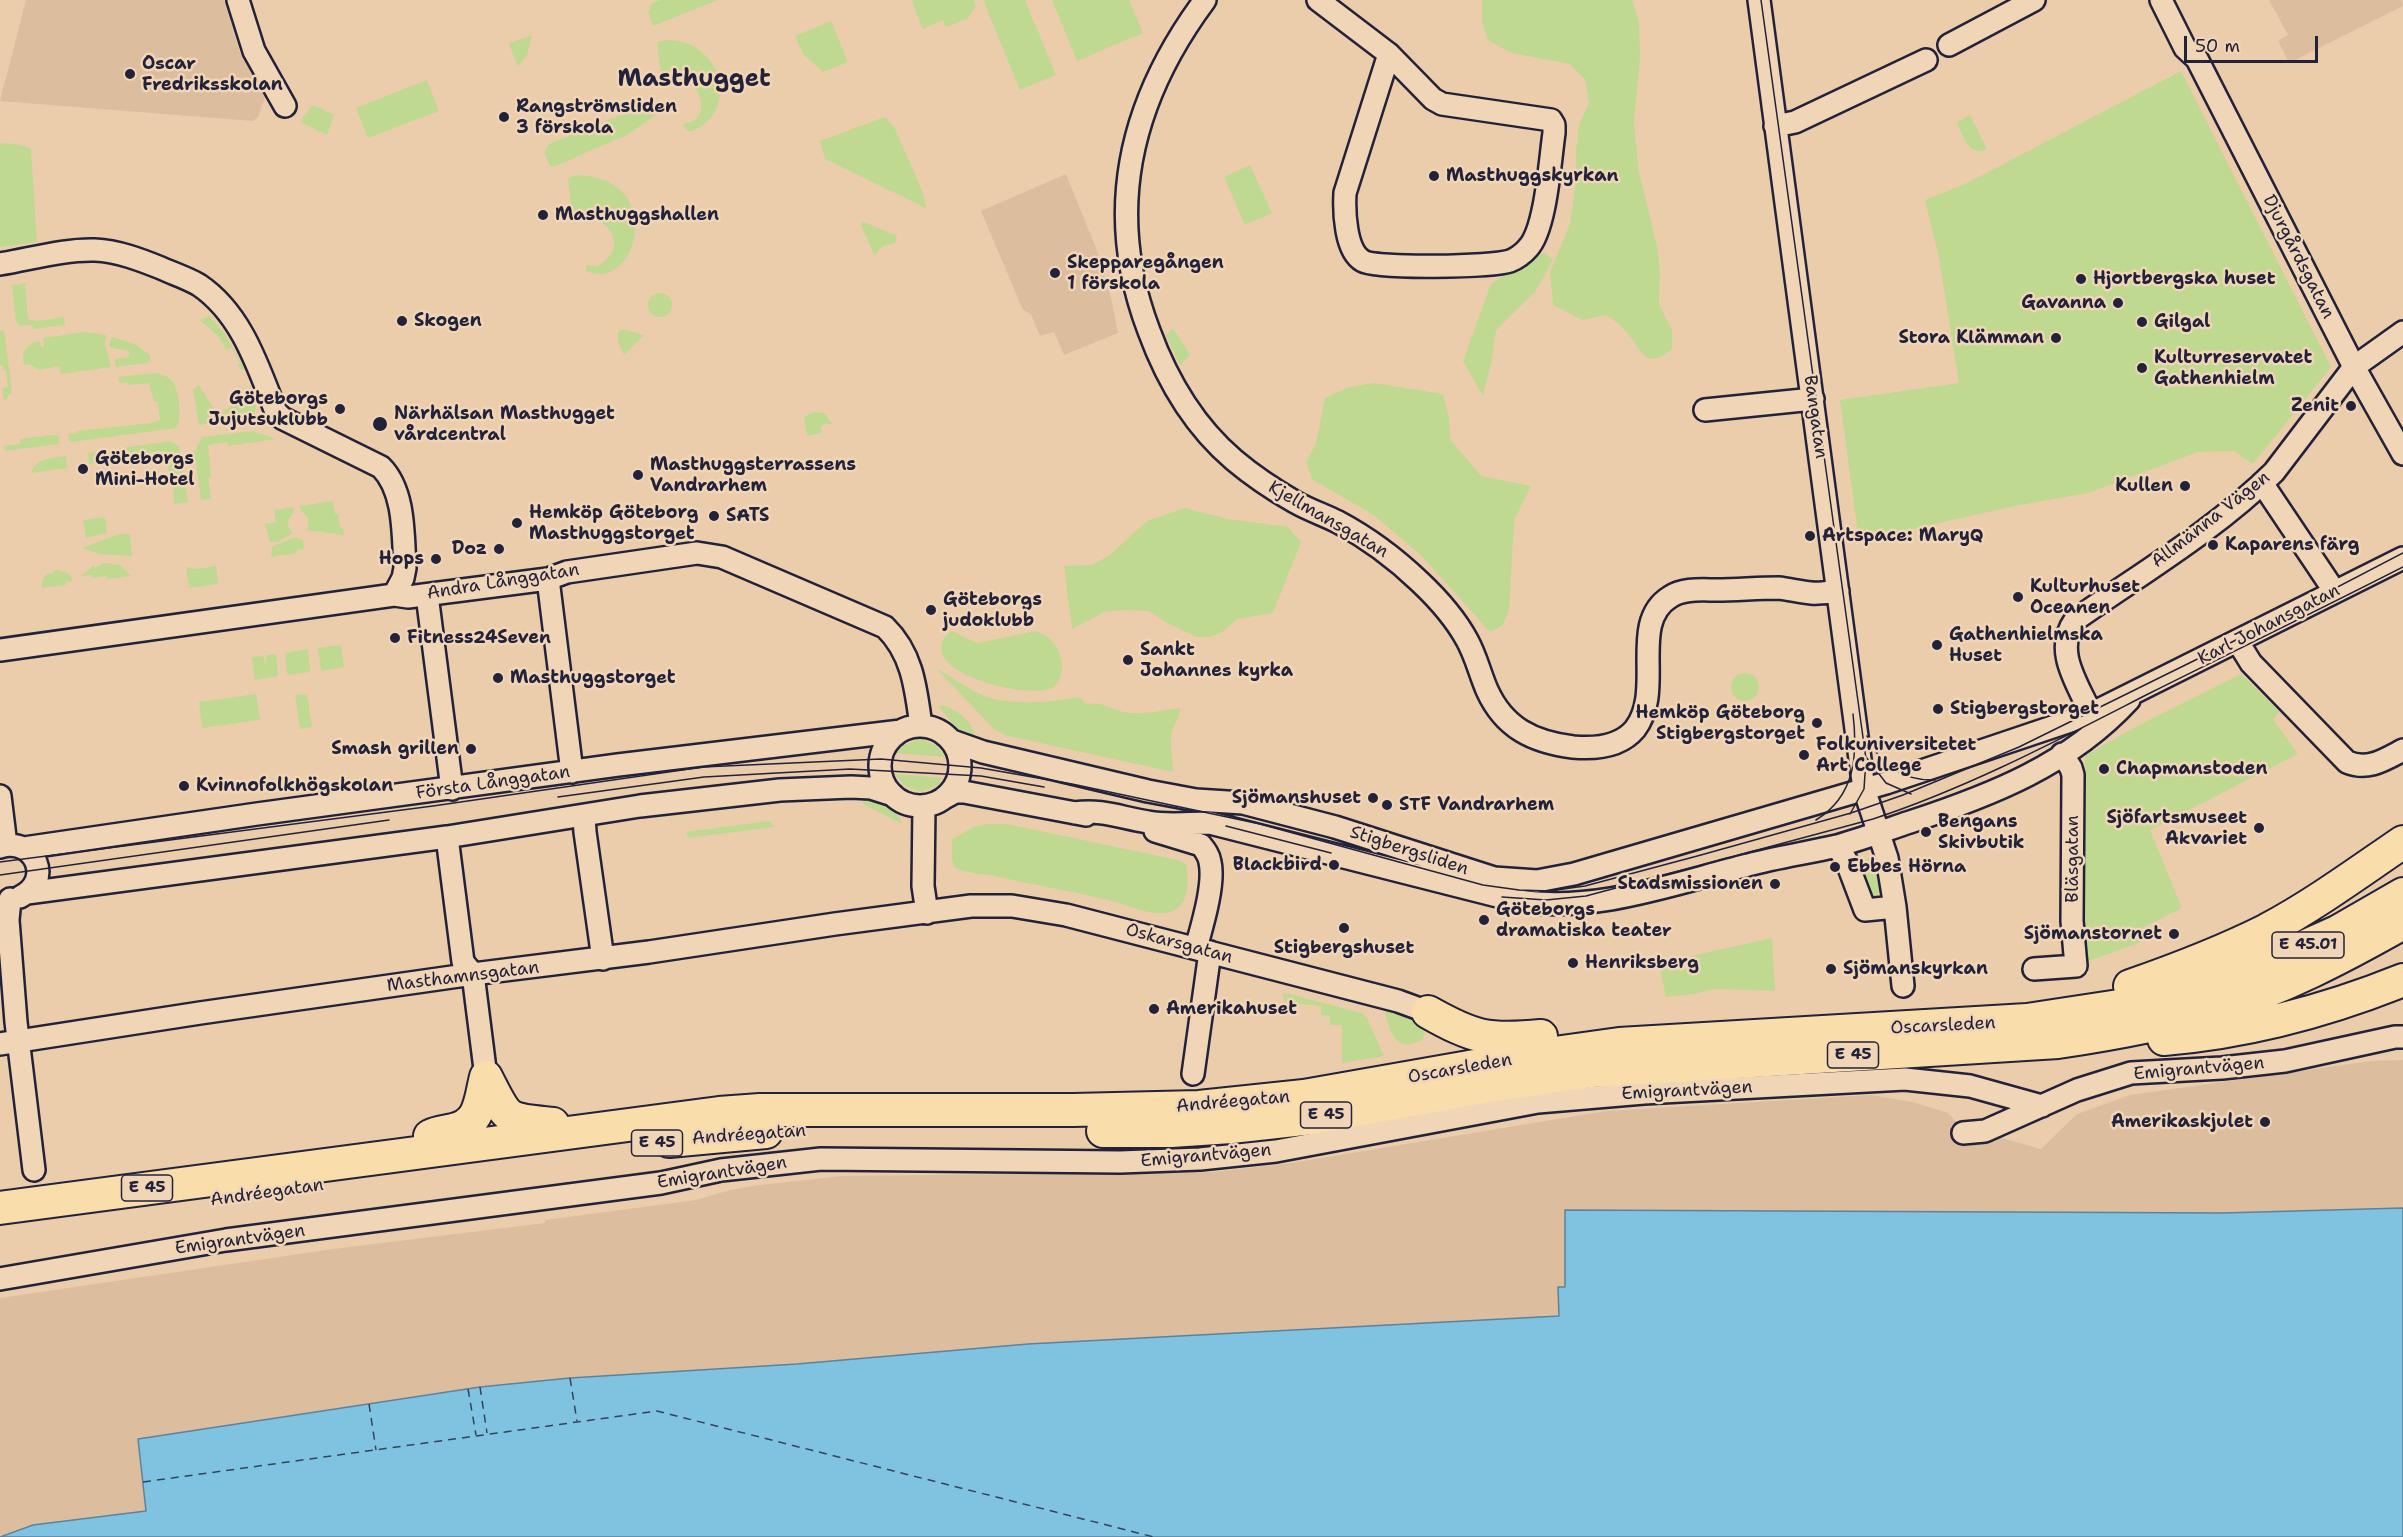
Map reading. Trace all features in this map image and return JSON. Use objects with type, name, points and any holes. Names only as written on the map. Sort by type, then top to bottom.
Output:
[{"type":"highway","points":[[1954,1025],[1991,1011],[2066,1003],[2116,990],[2217,952],[2268,929],[2330,892],[2403,842]]},
{"type":"highway","name":"Oscarsleden","points":[[1393,1093],[1526,1057],[1619,1044],[2027,1020],[2120,1006],[2207,984],[2270,962],[2337,932],[2403,894]]},
{"type":"highway","name":"Oscarsleden","points":[[1393,1093],[1494,1085],[1592,1071],[2058,1042],[2121,1033],[2218,1008],[2278,986],[2346,955],[2403,923]]},
{"type":"highway","points":[[2058,1042],[2133,1041],[2213,1034],[2258,1026],[2302,1015],[2403,980]]},
{"type":"highway","points":[[1428,1012],[1471,1035],[1503,1040],[1560,1035],[1619,1044]]},
{"type":"highway","points":[[486,1077],[503,1111],[512,1118],[523,1122],[552,1124],[577,1131]]},
{"type":"highway","points":[[407,1153],[436,1133],[467,1125],[474,1119],[480,1108],[486,1077]]},
{"type":"highway","name":"Andréegatan","points":[[0,1208],[719,1113],[760,1110],[1073,1110],[1199,1107],[1304,1096],[1393,1093]]},
{"type":"highway","name":"Andréegatan","points":[[0,1229],[499,1162],[728,1134],[797,1131],[1171,1131],[1312,1118],[1393,1093]]},
{"type":"street","points":[[238,0],[254,51],[285,106]]},
{"type":"street","name":"Kjellmansgatan","points":[[1205,0],[1169,54],[1149,95],[1139,122],[1130,165],[1127,203],[1128,248],[1139,304],[1155,351],[1170,382],[1221,448],[1276,490],[1375,544],[1422,584],[1452,616],[1467,639],[1493,702],[1510,724],[1529,736],[1548,743],[1568,746],[1604,747],[1623,740],[1638,725],[1648,703],[1647,646],[1651,624],[1662,604],[1677,593],[1697,590],[1771,588],[1814,594],[1838,591]]},
{"type":"street","points":[[1318,0],[1389,54],[1428,94],[1442,104],[1546,119],[1554,125],[1538,235],[1520,256],[1510,261],[1493,264],[1435,265],[1380,265],[1364,262],[1358,257],[1347,231],[1344,213],[1345,193],[1389,54]]},
{"type":"street","name":"Bangatan","points":[[1758,0],[1864,789],[1887,858],[1895,907],[1903,986]]},
{"type":"street","points":[[1949,45],[2034,0]]},
{"type":"street","name":"Djurgårdsgatan","points":[[2161,0],[2185,48],[2197,59],[2354,367],[2403,454]]},
{"type":"street","name":"Djurgårdsgatan","points":[[2176,0],[2197,42],[2197,59]]},
{"type":"street","points":[[1775,126],[1795,122],[1926,60]]},
{"type":"street","points":[[0,264],[84,250],[102,250],[126,256],[181,276],[212,295],[237,324],[276,412],[282,418],[381,467],[390,476],[398,501],[405,567],[404,578],[394,595]]},
{"type":"street","name":"Allmänna Vägen","points":[[2091,714],[2066,657],[2064,645],[2074,620],[2193,539],[2262,483],[2274,472],[2354,367],[2403,332]]},
{"type":"street","points":[[1705,410],[1813,399]]},
{"type":"street","points":[[2262,483],[2335,592]]},
{"type":"street","name":"Andra Långgatan","points":[[0,650],[394,595],[408,597],[548,579],[567,572],[697,553],[722,557],[885,627],[901,644],[918,694],[911,728]]},
{"type":"street","name":"Karl Johansgatan","points":[[2136,693],[2403,558]]},
{"type":"street","points":[[548,579],[572,772]]},
{"type":"street","points":[[427,595],[452,789]]},
{"type":"street","points":[[2238,642],[2251,663],[2347,762],[2363,767],[2403,750]]},
{"type":"street","points":[[1864,789],[2091,714],[2136,693]]},
{"type":"street","points":[[1895,907],[1865,910],[1846,860],[1837,846],[1985,796],[2020,781],[2099,731],[2136,693]]},
{"type":"street","points":[[892,795],[882,778],[881,759],[884,748],[891,738],[911,728]]},
{"type":"street","name":"Stigbergsliden","points":[[911,728],[938,730],[952,741],[983,753],[1148,791],[1196,800],[1243,803],[1335,827],[1484,875],[1536,881],[1574,874],[1864,789]]},
{"type":"street","name":"Första Långgatan","points":[[10,846],[789,744],[821,742],[911,728]]},
{"type":"street","points":[[944,798],[954,788],[959,774],[958,752],[952,741]]},
{"type":"street","name":"Bläsgatan","points":[[2034,969],[2076,966],[2072,921],[2073,775],[2062,754]]},
{"type":"street","points":[[12,896],[447,837],[640,806],[780,790],[851,787],[871,788],[912,805],[924,806],[923,886],[927,913]]},
{"type":"street","name":"Stigbergsliden","points":[[924,806],[955,792],[964,792],[1074,813],[1166,834],[1201,845],[1210,860],[1211,873],[1203,926],[1203,950]]},
{"type":"street","points":[[0,796],[10,846],[34,857],[38,869],[36,883],[12,896]]},
{"type":"street","name":"Stigbergsliden","points":[[1074,813],[1106,812],[1166,824],[1210,823],[1484,894],[1525,902],[1562,905],[1597,903],[1751,864],[1837,846]]},
{"type":"street","points":[[584,816],[603,958]]},
{"type":"street","points":[[447,837],[463,962],[473,974],[486,1077]]},
{"type":"street","points":[[12,896],[8,920],[10,1043],[34,1170]]},
{"type":"street","name":"Oskarsgatan","points":[[927,913],[990,905],[1035,908],[1398,1001],[1428,1012]]},
{"type":"street","name":"Masthamnsgatan","points":[[10,1043],[200,1012],[927,913]]},
{"type":"street","points":[[1193,1074],[1203,950]]},
{"type":"street","name":"Emigrantvägen","points":[[0,1279],[225,1240],[661,1183],[721,1170],[821,1159],[1120,1162],[1200,1159],[1276,1151],[1550,1101],[1644,1093],[1905,1079],[1970,1086],[2042,1106],[2077,1090],[2131,1073],[2222,1068],[2285,1061],[2403,1037]]},
{"type":"street","points":[[1963,1133],[1985,1131],[2042,1106]]},
{"type":"shaded area","name":"Oscar Fredriksskolan","points":[[26,0],[224,0],[240,53],[266,94],[258,117],[253,121],[0,101]]},
{"type":"shaded area","points":[[2269,0],[2402,0],[2403,6],[2289,63],[2278,41],[2288,35]]},
{"type":"shaded area","name":"Skepparegången 1 förskola","points":[[1066,174],[1096,248],[1111,298],[1118,333],[1064,355],[1054,332],[1040,336],[1031,314],[1023,310],[981,211]]},
{"type":"shaded area","points":[[2403,1060],[2403,1208],[2223,1213],[1565,1210],[1565,1287],[1558,1288],[1559,1316],[1028,1344],[797,1364],[570,1378],[480,1387],[138,1439],[147,1511],[33,1525],[0,1536],[0,1298],[333,1249],[545,1223],[545,1220],[696,1200],[730,1190],[760,1185],[842,1176],[1214,1172],[1291,1163],[1606,1111],[1871,1095],[1913,1102],[1948,1113],[1960,1126],[2041,1149],[2077,1114],[2130,1095],[2371,1061]]},
{"type":"green space","points":[[660,0],[718,0],[653,26],[648,13],[651,4]]},
{"type":"green space","points":[[911,0],[974,0],[976,6],[968,18],[946,27],[943,20],[923,29]]},
{"type":"green space","points":[[983,0],[1025,0],[1056,75],[1020,90]]},
{"type":"green space","points":[[1052,0],[1129,0],[1143,33],[1077,61]]},
{"type":"green space","points":[[1482,0],[1632,0],[1639,21],[1640,57],[1634,121],[1638,167],[1657,246],[1660,270],[1659,304],[1672,330],[1672,349],[1664,355],[1648,358],[1623,328],[1606,315],[1583,320],[1553,305],[1550,272],[1570,224],[1576,182],[1579,125],[1589,103],[1585,79],[1570,64],[1511,53],[1488,40],[1482,22]]},
{"type":"green space","points":[[831,21],[848,62],[823,72],[803,54],[795,36]]},
{"type":"green space","points":[[532,35],[527,55],[518,67],[509,44]]},
{"type":"green space","points":[[668,40],[686,43],[701,51],[712,64],[719,78],[720,93],[717,108],[707,121],[692,131],[687,131],[683,124],[697,118],[701,108],[700,97],[694,87],[689,84],[679,81],[664,83],[662,80],[657,42]]},
{"type":"green space","points":[[2181,71],[2331,367],[2253,464],[2234,451],[2198,452],[2088,493],[2015,506],[1859,541],[1840,400],[1959,383],[1939,258],[1925,200],[1967,183]]},
{"type":"green space","points":[[427,80],[439,111],[368,138],[356,108]]},
{"type":"green space","points":[[313,105],[334,115],[327,135],[300,122]]},
{"type":"green space","points":[[640,107],[650,108],[657,114],[629,134],[553,167],[550,166],[544,152],[549,144]]},
{"type":"green space","points":[[1970,115],[1987,149],[1981,151],[1971,148],[1957,123]]},
{"type":"green space","points":[[885,117],[895,129],[922,190],[926,208],[825,159],[820,141]]},
{"type":"green space","points":[[0,143],[31,148],[37,242],[0,247]]},
{"type":"green space","points":[[1250,165],[1272,213],[1245,225],[1224,177]]},
{"type":"green space","points":[[577,175],[606,181],[624,194],[634,213],[635,233],[630,252],[619,266],[604,274],[586,271],[586,265],[597,266],[607,259],[613,250],[612,233],[598,220],[587,217],[575,218],[572,213],[568,178]]},
{"type":"green space","points":[[862,221],[897,236],[895,243],[883,246],[874,255],[861,225]]},
{"type":"green space","points":[[1544,252],[1553,260],[1535,292],[1496,330],[1483,396],[1463,361],[1491,284]]},
{"type":"green space","points":[[28,283],[25,285],[28,319],[37,321],[64,317],[65,325],[33,329],[32,325],[20,326],[16,322],[12,285]]},
{"type":"green space","points":[[660,293],[669,296],[672,305],[669,314],[660,317],[651,314],[648,305],[651,296]]},
{"type":"green space","points":[[209,316],[225,334],[245,369],[241,370],[232,348],[226,350],[219,337],[200,320]]},
{"type":"green space","points":[[1173,328],[1190,355],[1180,365],[1166,335]]},
{"type":"green space","points":[[623,329],[644,335],[624,355],[618,342],[618,332]]},
{"type":"green space","points":[[4,330],[12,391],[4,402],[2,388],[8,387],[6,370],[3,370],[3,365],[0,365],[0,331]]},
{"type":"green space","points":[[85,332],[106,335],[105,343],[111,367],[61,374],[59,366],[40,370],[28,364],[24,365],[24,352],[31,344],[40,341],[41,347],[44,346],[43,338]]},
{"type":"green space","points":[[112,337],[135,344],[150,355],[151,360],[146,363],[116,367],[114,359],[129,357],[129,351],[109,346]]},
{"type":"green space","points":[[154,373],[168,377],[174,385],[180,412],[176,428],[69,441],[68,434],[77,433],[77,431],[160,420],[158,402],[154,402],[149,383],[128,385],[127,382],[120,383],[118,377]]},
{"type":"green space","points":[[1374,383],[1443,394],[1449,417],[1450,439],[1481,476],[1531,486],[1514,520],[1509,610],[1502,626],[1490,632],[1421,555],[1372,514],[1313,480],[1306,463],[1316,443],[1325,398],[1349,387]]},
{"type":"green space","points":[[199,385],[218,415],[247,395],[252,388],[256,406],[255,413],[246,418],[199,425],[193,389]]},
{"type":"green space","points":[[814,412],[825,413],[832,424],[824,424],[821,427],[821,433],[807,436],[804,417]]},
{"type":"green space","points":[[252,431],[276,439],[228,446],[227,442],[208,445],[211,477],[208,478],[211,499],[201,500],[196,462],[191,452],[195,451],[202,437]]},
{"type":"green space","points":[[59,436],[59,444],[5,451],[4,446],[20,444],[20,439]]},
{"type":"green space","points":[[170,441],[179,446],[188,502],[174,504],[173,483],[170,483],[167,456],[164,451],[146,453],[146,457],[89,464],[88,453]]},
{"type":"green space","points":[[66,456],[67,468],[31,473],[36,464],[40,462]]},
{"type":"green space","points":[[333,501],[335,514],[338,514],[340,528],[343,528],[344,535],[307,530],[308,519],[300,506]]},
{"type":"green space","points":[[294,507],[288,522],[293,533],[278,542],[270,542],[265,524],[276,522],[274,510]]},
{"type":"green space","points":[[1185,508],[1228,519],[1288,527],[1301,542],[1273,613],[1237,619],[1222,632],[1210,637],[1196,637],[1149,611],[1104,612],[1072,629],[1064,566],[1092,565],[1110,555],[1147,521]]},
{"type":"green space","points":[[105,517],[107,533],[86,538],[83,520]]},
{"type":"green space","points":[[119,534],[130,534],[132,556],[99,554],[82,548]]},
{"type":"green space","points":[[295,537],[303,540],[304,549],[297,550],[297,553],[271,557],[272,547]]},
{"type":"green space","points":[[104,563],[120,565],[131,576],[107,579],[107,576],[92,578],[92,575],[81,576],[94,565],[95,568]]},
{"type":"green space","points":[[216,566],[218,584],[189,588],[186,567],[197,569]]},
{"type":"green space","points":[[56,569],[69,574],[73,581],[66,582],[66,585],[42,588],[45,576],[48,573],[50,575]]},
{"type":"green space","points":[[951,631],[977,643],[1036,631],[1048,637],[1059,651],[1062,668],[1060,680],[1055,686],[1043,690],[1024,690],[1001,687],[978,680],[958,670],[945,659],[941,646]]},
{"type":"green space","points":[[341,645],[344,667],[321,671],[318,648]]},
{"type":"green space","points":[[308,649],[310,672],[287,675],[285,653]]},
{"type":"green space","points":[[276,654],[278,676],[255,680],[252,657],[263,656],[266,664],[266,655]]},
{"type":"green space","points":[[936,668],[979,693],[1004,701],[1036,702],[1079,697],[1086,704],[1099,704],[1132,713],[1180,708],[1171,736],[1173,772],[1004,735],[993,728]]},
{"type":"green space","points":[[1745,673],[1755,677],[1759,687],[1755,697],[1745,701],[1735,697],[1731,687],[1735,677]]},
{"type":"green space","points":[[2241,674],[2280,712],[2273,719],[2298,754],[2150,830],[2182,908],[2142,928],[2147,940],[2080,964],[2085,756],[2139,725]]},
{"type":"green space","points":[[256,694],[260,720],[202,728],[199,702]]},
{"type":"green space","points":[[307,694],[312,727],[300,729],[295,695]]},
{"type":"green space","points":[[942,705],[965,718],[973,729],[975,742],[956,728],[939,707]]},
{"type":"green space","points":[[921,739],[937,746],[945,757],[895,753],[904,745]]},
{"type":"green space","points":[[894,774],[943,778],[938,785],[921,792],[905,786]]},
{"type":"green space","points":[[862,794],[891,807],[902,824],[863,804]]},
{"type":"green space","points":[[769,821],[774,827],[688,838],[686,832]]},
{"type":"green space","points":[[986,824],[1007,824],[1178,860],[1186,864],[1188,885],[1185,898],[1177,909],[1157,913],[1101,898],[954,867],[952,839],[974,827]]},
{"type":"green space","points":[[1879,855],[1885,890],[1872,896],[1869,895],[1855,862]]},
{"type":"green space","points":[[1772,938],[1775,991],[1715,989],[1666,997],[1660,968],[1689,969],[1687,957]]},
{"type":"green space","points":[[1282,994],[1362,1013],[1367,1018],[1384,1056],[1342,1063],[1342,1025],[1330,1025],[1330,1016],[1321,1015],[1321,1006],[1285,1002]]},
{"type":"green space","points":[[1384,1007],[1421,1019],[1426,1025],[1423,1039],[1405,1044],[1394,1038]]},
{"type":"water","points":[[2403,1208],[2403,1537],[0,1537],[33,1525],[146,1511],[138,1439],[480,1387],[570,1378],[797,1364],[1028,1344],[1559,1316],[1558,1287],[1565,1287],[1565,1210],[2223,1213]]},
{"type":"ferry route","points":[[570,1378],[577,1421]]},
{"type":"ferry route","points":[[480,1387],[487,1433]]},
{"type":"ferry route","points":[[468,1389],[476,1435]]},
{"type":"ferry route","points":[[369,1404],[376,1450]]},
{"type":"ferry route","points":[[143,1482],[657,1411],[1154,1537]]},
{"type":"tram line","points":[[1761,0],[1866,759],[1864,789],[1850,814]]},
{"type":"tram line","points":[[0,862],[433,806],[703,767],[881,759],[981,768],[1072,784],[1260,824],[1483,885],[1549,891],[1585,886],[1701,855],[1851,813],[1903,795],[2019,747],[2234,641],[2403,553]]},
{"type":"tram line","points":[[1502,897],[1546,900],[1586,896],[1873,819],[1909,806],[1980,777],[2048,745],[2403,567]]},
{"type":"tram line","points":[[1816,820],[1839,799],[1851,774],[1855,745],[1853,714]]},
{"type":"tram line","points":[[1867,736],[1878,755],[1894,769],[1923,780],[1935,780]]},
{"type":"tram line","points":[[1866,757],[1886,783],[1911,794]]},
{"type":"tram line","points":[[558,797],[704,777],[850,769],[981,776],[1044,787]]},
{"type":"tram line","points":[[0,875],[389,820]]},
{"type":"tram line","points":[[1226,826],[1331,853]]},
{"type":"place","name":"Oscar Fredriksskolan","points":[[130,74]]},
{"type":"place","name":"Rangströmsliden 3 förskola","points":[[504,117]]},
{"type":"place","name":"Masthuggskyrkan","points":[[1434,176]]},
{"type":"place","name":"Masthuggshallen","points":[[543,215]]},
{"type":"place","name":"Skepparegången 1 förskola","points":[[1055,273]]},
{"type":"place","name":"Hjortbergska huset","points":[[2081,279]]},
{"type":"place","name":"Gavanna","points":[[2118,303]]},
{"type":"place","name":"Skogen","points":[[402,321]]},
{"type":"place","name":"Gilgal","points":[[2142,322]]},
{"type":"place","name":"Stora Klämman","points":[[2056,338]]},
{"type":"place","name":"Kulturreservatet Gathenhielm","points":[[2142,368]]},
{"type":"place","name":"Zenit","points":[[2351,406]]},
{"type":"place","name":"Göteborgs Jujutsuklubb","points":[[340,409]]},
{"type":"place","name":"Närhälsan Masthugget vårdcentral","points":[[380,424]]},
{"type":"place","name":"Göteborgs Mini-Hotel","points":[[83,469]]},
{"type":"place","name":"Masthuggsterrassens Vandrarhem","points":[[638,475]]},
{"type":"place","name":"Kullen","points":[[2185,486]]},
{"type":"place","name":"SATS","points":[[714,516]]},
{"type":"place","name":"Hemköp Göteborg Masthuggstorget","points":[[517,523]]},
{"type":"place","name":"Artspace: MaryQ","points":[[1810,536]]},
{"type":"place","name":"Kaparens färg","points":[[2213,545]]},
{"type":"place","name":"Doz","points":[[499,549]]},
{"type":"place","name":"Hops","points":[[436,559]]},
{"type":"place","name":"Kulturhuset Oceanen","points":[[2018,597]]},
{"type":"place","name":"Göteborgs judoklubb","points":[[931,610]]},
{"type":"place","name":"Fitness24Seven","points":[[395,638]]},
{"type":"place","name":"Gathenhielmska Huset","points":[[1937,645]]},
{"type":"place","name":"Sankt Johannes kyrka","points":[[1128,660]]},
{"type":"place","name":"Masthuggstorget","points":[[498,678]]},
{"type":"place","name":"Stigbergstorget","points":[[1938,709]]},
{"type":"place","name":"Hemköp Göteborg Stigbergstorget","points":[[1817,723]]},
{"type":"place","name":"Smash grillen","points":[[471,749]]},
{"type":"place","name":"Folkuniversitetet Art College","points":[[1804,755]]},
{"type":"place","name":"Chapmanstoden","points":[[2104,769]]},
{"type":"place","name":"Kvinnofolkhögskolan","points":[[184,786]]},
{"type":"place","name":"Sjömanshuset","points":[[1373,798]]},
{"type":"place","name":"STF Vandrarhem","points":[[1387,805]]},
{"type":"place","name":"Sjöfartsmuseet Akvariet","points":[[2259,828]]},
{"type":"place","name":"Bengans Skivbutik","points":[[1926,832]]},
{"type":"place","name":"Blackbird","points":[[1334,865]]},
{"type":"place","name":"Ebbes Hörna","points":[[1835,867]]},
{"type":"place","name":"Stadsmissionen","points":[[1775,884]]},
{"type":"place","name":"Göteborgs dramatiska teater","points":[[1484,920]]},
{"type":"place","name":"Stigbergshuset","points":[[1344,928]]},
{"type":"place","name":"Sjömanstornet","points":[[2174,934]]},
{"type":"place","name":"Henriksberg","points":[[1573,963]]},
{"type":"place","name":"Sjömanskyrkan","points":[[1831,969]]},
{"type":"place","name":"Amerikahuset","points":[[1154,1009]]},
{"type":"place","name":"Amerikaskjulet","points":[[2265,1122]]},
{"type":"district","name":"Masthugget","points":[[694,80]]}]
